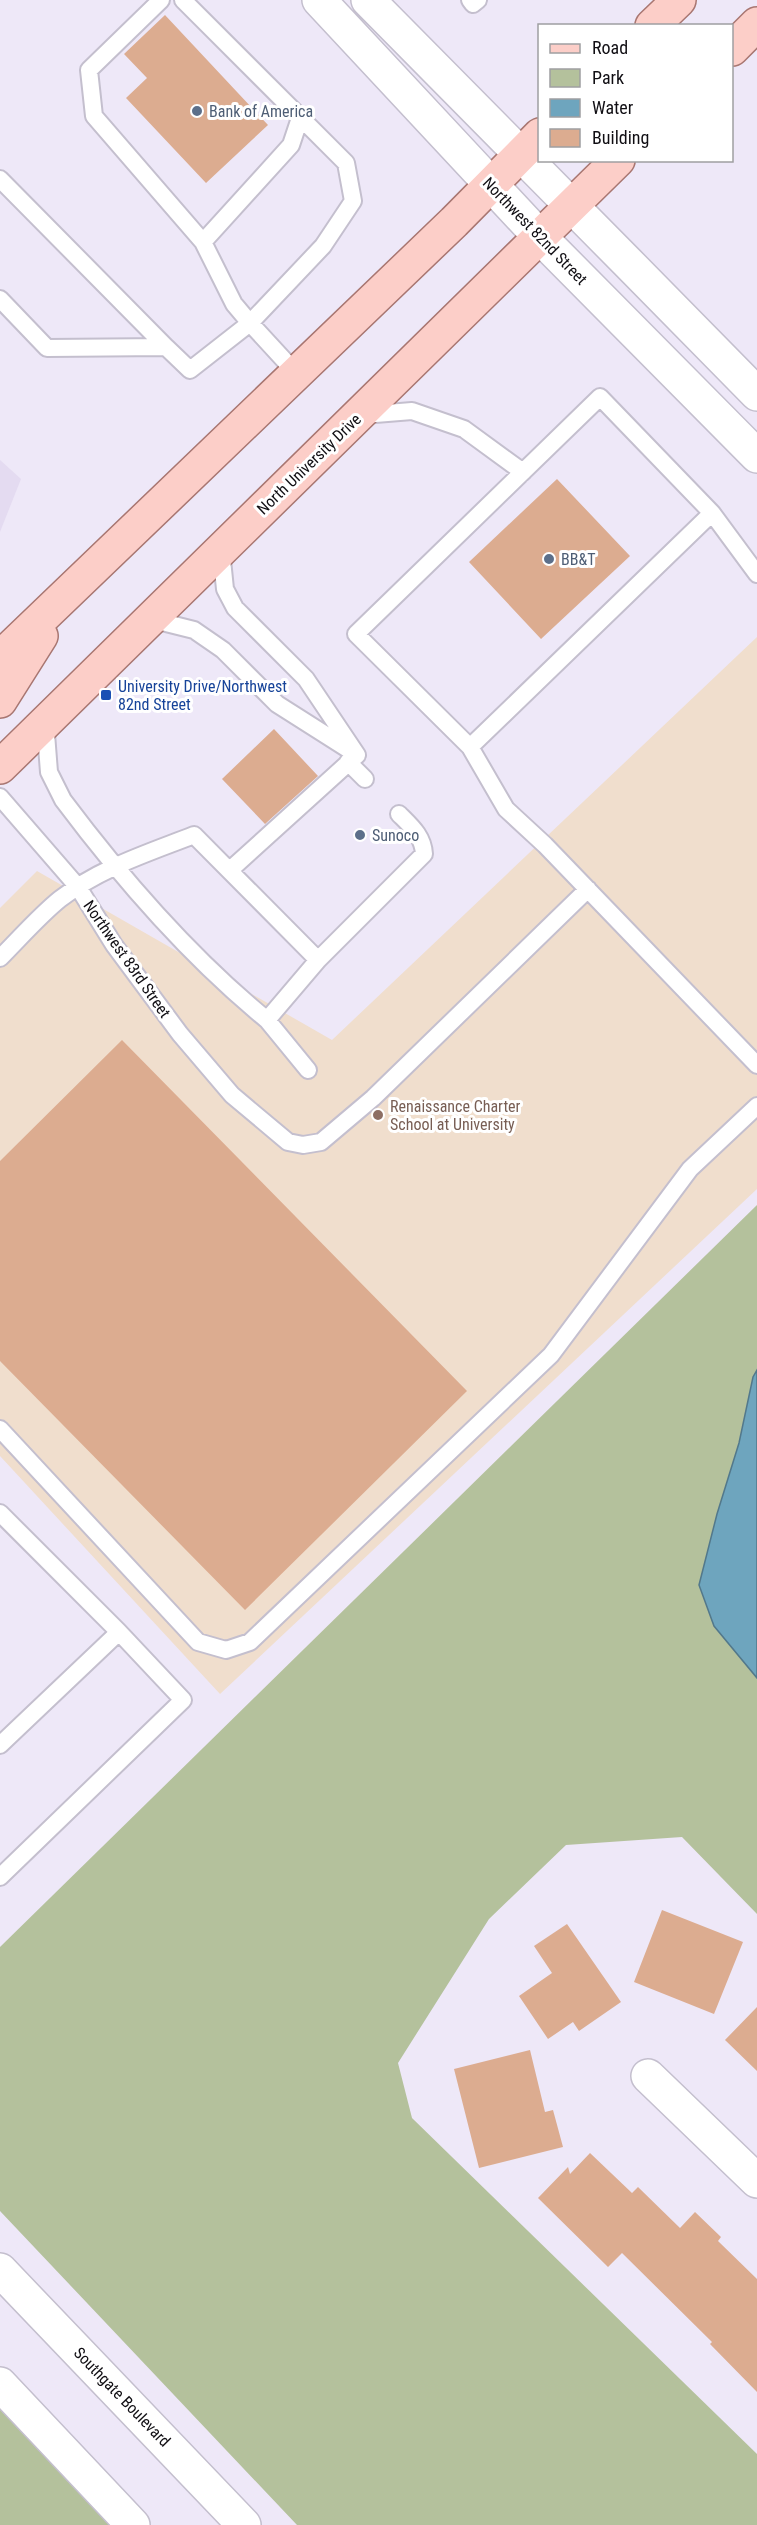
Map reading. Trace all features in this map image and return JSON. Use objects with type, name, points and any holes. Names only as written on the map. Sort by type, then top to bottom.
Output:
[{"type":"main road","points":[[654,24],[679,0]]},
{"type":"main road","points":[[733,48],[757,24]]},
{"type":"main road","points":[[0,657],[454,222],[530,145]]},
{"type":"main road","name":"North University Drive","points":[[0,767],[616,162]]},
{"type":"main road","points":[[0,701],[75,584]]},
{"type":"street","name":"Northwest 82nd Street","points":[[319,0],[489,184],[757,456]]},
{"type":"street","points":[[368,0],[530,145]]},
{"type":"street","points":[[542,162],[573,205],[757,394]]},
{"type":"street","points":[[648,2076],[757,2181]]},
{"type":"street","name":"Southgate Boulevard","points":[[0,2270],[244,2525]]},
{"type":"street","points":[[0,2384],[133,2525]]},
{"type":"lane","points":[[160,0],[89,70],[93,116],[203,242],[234,304],[296,372]]},
{"type":"lane","points":[[0,179],[190,370],[250,323],[323,246],[353,201],[346,163],[183,0]]},
{"type":"lane","points":[[470,0],[474,4],[478,0]]},
{"type":"lane","points":[[203,242],[291,145],[300,118]]},
{"type":"lane","points":[[0,299],[47,348],[166,347]]},
{"type":"lane","points":[[757,574],[712,513],[600,397],[356,634],[470,747],[506,809],[588,889],[757,1065]]},
{"type":"lane","points":[[359,415],[412,411],[464,429],[523,472]]},
{"type":"lane","points":[[470,747],[712,513]]},
{"type":"lane","points":[[221,550],[225,589],[235,608],[306,679],[365,779]]},
{"type":"lane","points":[[150,619],[194,630],[223,650],[277,704],[353,759]]},
{"type":"lane","points":[[45,721],[49,772],[74,815],[188,949],[224,984],[267,1020],[308,1070]]},
{"type":"lane","points":[[230,870],[353,759]]},
{"type":"lane","name":"Northwest 83rd Street","points":[[0,797],[78,887],[114,945],[180,1034],[232,1095],[288,1142],[303,1145],[321,1142],[373,1098],[588,889]]},
{"type":"lane","points":[[267,1020],[318,960],[424,854],[423,844],[417,833],[399,814]]},
{"type":"lane","points":[[0,958],[59,900],[78,887],[115,865],[194,835],[318,960]]},
{"type":"lane","points":[[0,1429],[198,1642],[226,1650],[250,1642],[551,1355],[690,1169],[757,1106]]},
{"type":"lane","points":[[0,1514],[119,1632],[183,1700],[0,1877]]},
{"type":"lane","points":[[0,1745],[119,1632]]},
{"type":"shaded area","points":[[0,460],[21,479],[0,532]]},
{"type":"shaded area","name":"Renaissance Charter School at University","points":[[757,637],[757,1189],[220,1694],[0,1456],[0,908],[37,871],[332,1040]]},
{"type":"green space","points":[[757,1205],[757,1370],[753,1377],[739,1443],[714,1626],[757,1678],[757,1914],[682,1837],[566,1845],[489,1919],[398,2063],[412,2118],[757,2454],[757,2525],[297,2525],[0,2211],[0,1947]]},
{"type":"green space","points":[[0,2406],[109,2525],[0,2525]]},
{"type":"water","points":[[757,1370],[757,1678],[714,1626],[699,1585],[717,1514],[739,1443],[753,1377]]},
{"type":"building","name":"Bank of America","points":[[165,15],[268,125],[206,183],[126,98],[147,78],[124,54]]},
{"type":"building","name":"BB&T","points":[[557,479],[630,556],[541,639],[469,562]]},
{"type":"building","points":[[274,729],[318,776],[265,824],[222,779]]},
{"type":"building","points":[[122,1040],[467,1391],[245,1610],[0,1361],[0,1161]]},
{"type":"building","points":[[662,1910],[743,1942],[714,2014],[634,1982]]},
{"type":"building","points":[[567,1924],[621,2002],[579,2031],[573,2022],[548,2039],[519,1996],[552,1973],[534,1946]]},
{"type":"building","points":[[757,2007],[757,2071],[725,2040]]},
{"type":"building","points":[[530,2050],[545,2112],[553,2110],[563,2147],[479,2168],[454,2069]]},
{"type":"building","points":[[590,2153],[632,2193],[638,2187],[680,2228],[695,2212],[721,2237],[718,2241],[757,2279],[757,2392],[710,2344],[712,2342],[622,2253],[608,2267],[538,2198],[568,2167],[570,2174]]},
{"type":"place","name":"Bank of America","points":[[197,111]]},
{"type":"place","name":"BB&T","points":[[549,559]]},
{"type":"place","name":"University Drive/Northwest 82nd Street","points":[[106,695]]},
{"type":"place","name":"Sunoco","points":[[360,835]]},
{"type":"place","name":"Renaissance Charter School at University","points":[[378,1115]]}]
